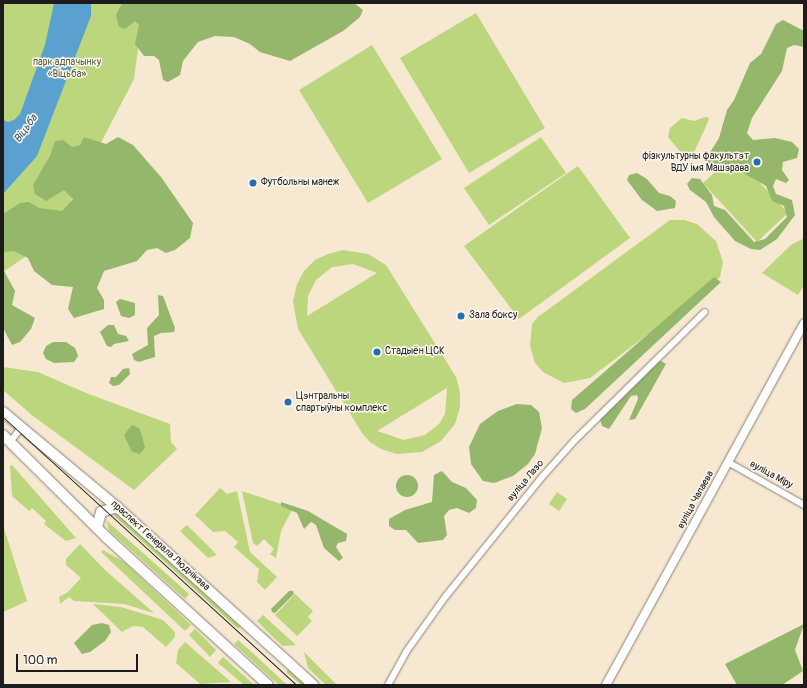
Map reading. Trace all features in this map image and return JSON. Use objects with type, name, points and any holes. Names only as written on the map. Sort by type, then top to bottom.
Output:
[{"type":"main road","name":"праспект Генерала Люднікава","points":[[3,412],[117,507],[313,685]]},
{"type":"main road","points":[[6,438],[97,527],[267,685]]},
{"type":"main road","points":[[97,527],[101,512],[117,507]]},
{"type":"street","name":"вуліца Лазо","points":[[388,685],[406,652],[446,596],[543,476],[575,440],[705,312]]},
{"type":"street","name":"вуліца Чапаева","points":[[606,685],[804,324]]},
{"type":"street","points":[[6,438],[21,428]]},
{"type":"street","name":"вуліца Міру","points":[[728,462],[804,505]]},
{"type":"green space","name":"парк адпачынку «Віцьба»","points":[[3,3],[144,3],[134,79],[51,239],[3,272]]},
{"type":"green space","points":[[122,3],[354,3],[363,10],[360,17],[343,31],[290,61],[260,52],[250,44],[234,37],[215,36],[198,42],[183,61],[180,75],[168,82],[163,80],[159,60],[154,56],[144,56],[135,44],[139,25],[135,21],[125,29],[119,27],[116,15]]},
{"type":"green space","points":[[476,13],[545,128],[469,173],[400,58]]},
{"type":"green space","points":[[783,20],[804,31],[804,47],[794,45],[787,48],[782,71],[752,118],[747,133],[753,140],[775,138],[792,142],[799,149],[797,158],[783,162],[782,170],[789,180],[786,183],[776,179],[773,186],[776,194],[792,200],[795,215],[777,239],[760,250],[751,249],[735,241],[714,217],[706,202],[690,190],[687,184],[692,178],[700,179],[712,195],[714,206],[725,210],[754,242],[765,239],[787,217],[784,206],[772,201],[766,186],[745,174],[735,164],[713,170],[707,168],[706,159],[719,138],[727,110],[734,100],[750,63],[761,54],[776,24]]},
{"type":"green space","points":[[372,45],[442,159],[368,203],[299,90]]},
{"type":"green space","points":[[705,117],[709,118],[707,124],[691,159],[686,159],[668,137],[670,128],[682,118],[694,121]]},
{"type":"green space","points":[[84,137],[106,144],[118,137],[133,145],[161,177],[193,223],[190,238],[175,250],[166,253],[157,248],[147,250],[137,261],[104,271],[97,288],[104,300],[104,309],[74,318],[68,309],[73,287],[52,285],[34,271],[28,258],[14,251],[3,252],[3,214],[20,203],[29,202],[39,208],[62,211],[73,199],[64,190],[46,201],[35,194],[33,185],[50,156],[55,141],[63,140],[72,147],[80,145]]},
{"type":"green space","points":[[541,137],[566,173],[489,225],[464,188]]},
{"type":"green space","points":[[734,155],[788,213],[757,242],[703,183]]},
{"type":"green space","points":[[578,166],[630,238],[519,319],[464,246]]},
{"type":"green space","points":[[637,173],[647,179],[659,193],[670,196],[676,201],[675,208],[657,211],[642,200],[627,180],[629,175]]},
{"type":"green space","points":[[670,220],[684,220],[697,224],[716,241],[723,262],[720,277],[705,291],[590,378],[564,383],[543,372],[535,363],[530,346],[532,324],[538,317]]},
{"type":"green space","points":[[804,238],[804,285],[798,295],[762,273],[791,245]]},
{"type":"green space","name":"Стадыён ЦСК","points":[[343,250],[368,254],[386,265],[456,377],[460,392],[460,407],[455,424],[441,441],[422,452],[397,454],[381,449],[370,442],[362,433],[298,329],[293,301],[297,284],[304,271],[315,260],[328,254]],"holes":[[[353,264],[377,273],[307,316],[308,296],[316,280],[332,267]],[[447,388],[445,414],[439,424],[425,435],[404,440],[377,431]]]},
{"type":"green space","points":[[3,269],[15,291],[12,305],[35,318],[31,329],[20,342],[12,345],[3,328]]},
{"type":"green space","points":[[714,277],[721,282],[585,409],[576,413],[571,409],[572,400]]},
{"type":"green space","points":[[158,295],[163,296],[175,328],[174,332],[161,333],[154,336],[155,357],[139,362],[134,360],[132,354],[148,345],[147,328],[159,315]]},
{"type":"green space","points":[[120,299],[135,303],[135,315],[129,318],[121,316],[116,302]]},
{"type":"green space","points":[[108,325],[114,325],[118,334],[126,336],[129,341],[114,344],[111,347],[107,346],[100,332]]},
{"type":"green space","points":[[53,342],[66,342],[75,348],[78,356],[74,362],[54,363],[46,359],[43,353],[46,346]]},
{"type":"green space","points":[[661,361],[666,364],[635,419],[629,420],[638,399],[637,395],[631,396],[609,429],[602,426],[600,419],[657,362]]},
{"type":"green space","points":[[3,367],[38,372],[86,393],[170,424],[171,442],[177,449],[134,490],[33,416],[3,390]]},
{"type":"green space","points":[[129,368],[130,374],[119,385],[113,386],[109,383],[111,377],[116,377],[123,369]]},
{"type":"green space","points":[[517,404],[531,405],[539,412],[542,428],[535,454],[528,464],[513,476],[494,483],[483,481],[471,464],[469,447],[480,424],[498,411]]},
{"type":"green space","points":[[132,425],[139,428],[142,436],[145,448],[140,454],[132,452],[124,435]]},
{"type":"green space","points":[[12,465],[76,538],[66,541],[44,524],[46,521],[32,508],[29,511],[12,496],[10,466]]},
{"type":"green space","points":[[442,471],[452,482],[466,488],[477,500],[476,508],[469,513],[457,508],[449,510],[444,516],[447,535],[443,540],[418,543],[406,530],[395,530],[389,526],[389,519],[405,510],[432,502],[434,475]]},
{"type":"green space","points":[[403,475],[411,475],[418,482],[418,490],[411,497],[403,497],[396,490],[396,482]]},
{"type":"green space","points":[[220,488],[227,494],[237,491],[250,552],[277,577],[265,590],[257,582],[259,569],[234,547],[238,542],[225,531],[213,532],[195,515]]},
{"type":"green space","points":[[242,491],[293,508],[281,531],[276,558],[270,554],[274,549],[264,539],[257,546],[253,543]]},
{"type":"green space","points":[[557,492],[567,499],[559,511],[549,504]]},
{"type":"green space","points":[[281,502],[308,511],[347,534],[346,541],[338,543],[336,547],[343,558],[339,561],[324,548],[316,525],[311,522],[304,529],[297,513],[281,506]]},
{"type":"green space","points":[[112,514],[121,515],[242,625],[238,629]]},
{"type":"green space","points":[[106,520],[189,594],[185,599],[109,530]]},
{"type":"green space","points":[[3,525],[27,601],[3,612]]},
{"type":"green space","points":[[187,525],[217,555],[208,558],[180,531]]},
{"type":"green space","points":[[80,544],[105,570],[154,613],[124,604],[74,601],[69,597],[60,604],[59,597],[68,592],[81,578],[66,565],[66,559]]},
{"type":"green space","points":[[103,550],[124,562],[191,625],[185,631],[101,552]]},
{"type":"green space","points":[[289,591],[293,591],[294,594],[275,613],[272,612],[271,609]]},
{"type":"green space","points":[[295,594],[313,611],[308,617],[312,621],[297,636],[275,615]]},
{"type":"green space","points":[[93,604],[121,607],[163,620],[175,632],[175,637],[166,647],[143,627],[133,626],[122,632]]},
{"type":"green space","points":[[263,615],[296,645],[283,646],[276,640],[257,621]]},
{"type":"green space","points":[[102,623],[109,625],[111,632],[105,641],[90,652],[82,654],[74,643],[92,625]]},
{"type":"green space","points":[[804,624],[795,650],[803,671],[782,685],[737,685],[725,664]]},
{"type":"green space","points":[[195,629],[216,650],[210,657],[189,635]]},
{"type":"green space","points":[[238,640],[287,685],[279,685],[234,644]]},
{"type":"green space","points":[[185,642],[231,682],[200,684],[176,663],[178,650]]},
{"type":"green space","points":[[304,652],[337,685],[326,685],[308,668]]},
{"type":"green space","points":[[223,657],[254,685],[244,685],[218,663]]},
{"type":"green space","points":[[289,669],[306,685],[301,685],[286,672]]},
{"type":"water","name":"Віцьба","points":[[54,3],[91,3],[91,16],[37,156],[3,194],[3,120],[8,122],[14,120],[20,114],[45,45]]},
{"type":"tram line","points":[[3,417],[297,685]]},
{"type":"place","name":"фізкультурны факультэт ВДУ імя Машэрава","points":[[757,162]]},
{"type":"place","name":"Футбольны манеж","points":[[253,183]]},
{"type":"place","name":"Зала боксу","points":[[461,316]]},
{"type":"place","name":"Стадыён ЦСК","points":[[377,352]]},
{"type":"place","name":"Цэнтральны спартыўны комплекс","points":[[288,402]]}]
